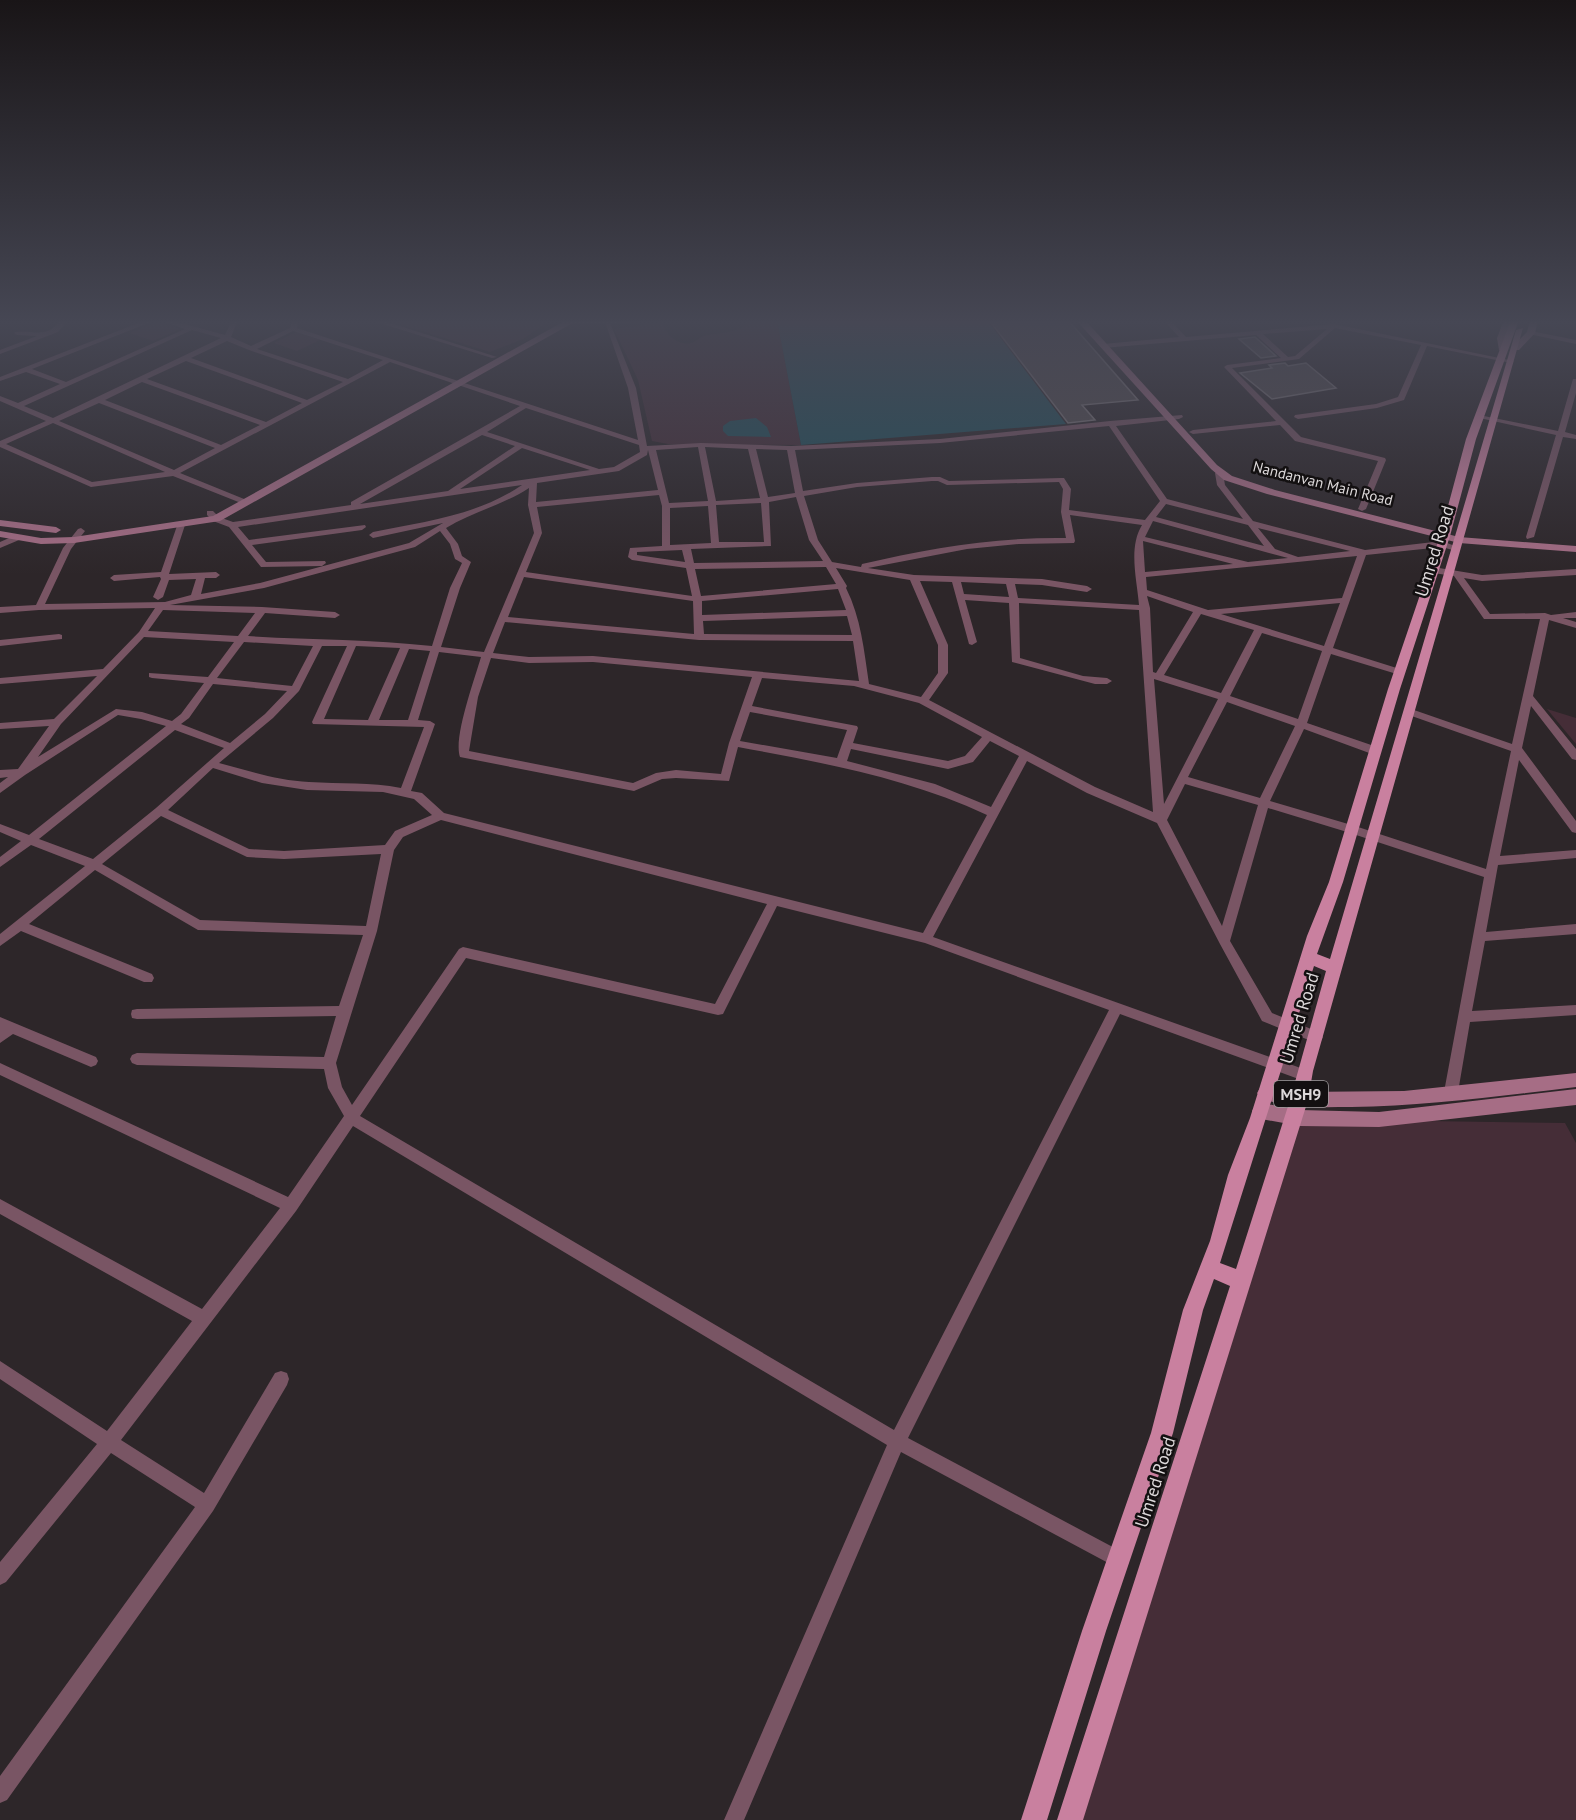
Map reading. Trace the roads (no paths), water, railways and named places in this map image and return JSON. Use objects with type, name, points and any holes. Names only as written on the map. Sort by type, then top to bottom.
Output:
[{"type":"main road","points":[[0,534],[41,541],[213,516],[236,498],[415,405]]},
{"type":"main road","points":[[0,523],[77,535],[181,525],[213,516],[246,503],[418,405]]},
{"type":"main road","points":[[1162,405],[1219,473],[1228,478],[1271,492],[1452,538],[1576,549]]},
{"type":"main road","name":"Nandanvan Main Road","points":[[1164,405],[1232,473],[1262,485],[1362,509],[1452,538],[1576,539]]},
{"type":"main road","name":"Umred Road","points":[[1070,1820],[1299,1100],[1304,1075],[1410,712],[1447,573],[1452,538],[1491,405]]},
{"type":"main road","points":[[1034,1820],[1118,1559],[1162,1433],[1193,1310],[1290,1024],[1309,957],[1400,672],[1447,573]]},
{"type":"main road","points":[[1309,957],[1336,968]]},
{"type":"main road","points":[[1264,1102],[1404,1099],[1576,1080]]},
{"type":"main road","points":[[1264,1102],[1293,1119],[1348,1122],[1388,1120],[1576,1097]]},
{"type":"main road","points":[[1209,1268],[1241,1281]]},
{"type":"street","points":[[0,444],[88,405]]},
{"type":"street","points":[[112,405],[222,448]]},
{"type":"street","points":[[213,405],[266,424]]},
{"type":"street","points":[[0,444],[91,485],[174,473],[305,405]]},
{"type":"street","points":[[346,508],[526,405],[646,447],[791,448],[940,441],[1174,417]]},
{"type":"street","points":[[636,405],[646,447],[666,506],[666,548]]},
{"type":"street","points":[[1264,405],[1298,439],[1383,460],[1362,509]]},
{"type":"street","points":[[1299,417],[1380,405]]},
{"type":"street","points":[[1530,537],[1569,405]]},
{"type":"street","points":[[16,406],[246,503]]},
{"type":"street","points":[[1486,418],[1576,437]]},
{"type":"street","points":[[1110,423],[1164,501],[1363,552]]},
{"type":"street","points":[[1193,432],[1282,423]]},
{"type":"street","points":[[481,432],[600,471]]},
{"type":"street","points":[[448,494],[521,445]]},
{"type":"street","points":[[701,446],[712,503],[715,545]]},
{"type":"street","points":[[751,446],[765,500],[768,544],[633,550],[632,557],[691,566],[829,564],[914,578],[1010,580],[1087,589]]},
{"type":"street","points":[[232,525],[616,469],[644,453],[646,447]]},
{"type":"street","points":[[791,448],[798,497],[820,555],[829,564],[843,586],[852,613],[858,638],[864,686]]},
{"type":"street","points":[[1219,473],[1221,485],[1272,551]]},
{"type":"street","points":[[666,506],[798,497],[856,485],[932,478],[947,483],[1061,480],[1067,489],[1065,513],[1071,541],[1030,539],[967,546],[915,554],[858,568]]},
{"type":"street","points":[[533,481],[532,505],[538,533],[487,655],[466,729],[464,754],[634,787],[660,776],[676,774],[725,778],[734,743],[758,674]]},
{"type":"street","points":[[373,535],[456,518],[513,495],[533,481]]},
{"type":"street","points":[[532,505],[662,492]]},
{"type":"street","points":[[1164,501],[1149,520],[1140,538],[1136,554],[1144,592],[1154,676],[1161,820],[1224,941],[1267,1017],[1316,1036]]},
{"type":"street","points":[[1065,513],[1149,520],[1302,559]]},
{"type":"street","points":[[213,516],[232,525],[264,565],[337,563]]},
{"type":"street","points":[[160,603],[261,586],[337,563],[412,545],[456,518]]},
{"type":"street","points":[[0,774],[21,772],[57,722],[142,634],[160,603],[165,576],[181,525]]},
{"type":"street","points":[[248,543],[362,527]]},
{"type":"street","points":[[412,723],[434,649],[467,562],[458,557],[454,544],[442,528]]},
{"type":"street","points":[[39,607],[67,548],[77,535]]},
{"type":"street","points":[[0,545],[16,537]]},
{"type":"street","points":[[1140,538],[1248,565]]},
{"type":"street","points":[[1141,575],[1363,552],[1452,538]]},
{"type":"street","points":[[686,547],[697,599],[699,637]]},
{"type":"street","points":[[1224,941],[1264,802],[1301,724],[1363,552]]},
{"type":"street","points":[[1447,573],[1482,578],[1576,572]]},
{"type":"street","points":[[1447,573],[1487,617],[1576,615]]},
{"type":"street","points":[[521,574],[697,599],[843,586]]},
{"type":"street","points":[[114,578],[216,575]]},
{"type":"street","points":[[195,598],[201,576]]},
{"type":"street","points":[[914,578],[943,645],[943,673],[923,701]]},
{"type":"street","points":[[955,578],[972,642]]},
{"type":"street","points":[[1010,580],[1014,599],[1015,660],[1036,662],[1084,679],[1107,681]]},
{"type":"street","points":[[1144,592],[1400,672]]},
{"type":"street","points":[[960,597],[1145,608]]},
{"type":"street","points":[[1154,676],[1203,611],[1345,600]]},
{"type":"street","points":[[0,610],[160,603],[335,615]]},
{"type":"street","points":[[0,863],[185,716],[262,610]]},
{"type":"street","points":[[698,618],[852,613]]},
{"type":"street","points":[[1545,616],[1576,625]]},
{"type":"street","points":[[1451,1092],[1467,1017],[1491,875],[1545,616]]},
{"type":"street","points":[[502,618],[699,637],[858,638]]},
{"type":"street","points":[[1161,820],[1258,629]]},
{"type":"street","points":[[142,634],[406,645],[529,660],[593,659],[864,686],[923,701],[1091,790],[1161,820]]},
{"type":"street","points":[[0,643],[59,637]]},
{"type":"street","points":[[0,941],[160,811],[269,716],[295,689],[319,643]]},
{"type":"street","points":[[353,643],[317,722],[430,724],[405,793]]},
{"type":"street","points":[[372,723],[406,645]]},
{"type":"street","points":[[0,681],[106,672]]},
{"type":"street","points":[[152,675],[295,689]]},
{"type":"street","points":[[1154,676],[1224,697],[1376,751]]},
{"type":"street","points":[[1528,696],[1576,756]]},
{"type":"street","points":[[746,708],[853,728],[841,762]]},
{"type":"street","points":[[0,789],[21,772],[116,712],[125,712],[172,726],[232,747]]},
{"type":"street","points":[[1410,712],[1517,749],[1576,830]]},
{"type":"street","points":[[0,726],[57,722]]},
{"type":"street","points":[[847,745],[948,765],[969,759],[989,736]]},
{"type":"street","points":[[734,743],[841,762],[932,788],[994,813]]},
{"type":"street","points":[[926,939],[1025,755]]},
{"type":"street","points":[[212,764],[262,779],[307,786],[383,788],[418,796],[440,816],[926,939],[1304,1075]]},
{"type":"street","points":[[1181,779],[1374,836],[1491,875]]},
{"type":"street","points":[[160,811],[247,853],[284,855],[388,849]]},
{"type":"street","points":[[440,816],[399,834],[388,849],[371,931],[329,1063],[335,1088],[352,1118],[897,1441],[1118,1559]]},
{"type":"street","points":[[0,828],[93,864],[198,925],[371,931]]},
{"type":"street","points":[[1494,861],[1576,854]]},
{"type":"street","points":[[0,1576],[109,1442],[291,1206],[463,952],[718,1010],[774,901]]},
{"type":"street","points":[[19,925],[148,978]]},
{"type":"street","points":[[1481,937],[1576,929]]},
{"type":"street","points":[[734,1820],[897,1441],[1117,1007]]},
{"type":"street","points":[[1467,1017],[1576,1010]]},
{"type":"street","points":[[137,1014],[344,1011]]},
{"type":"street","points":[[0,1037],[6,1025],[91,1061]]},
{"type":"street","points":[[137,1059],[329,1063]]},
{"type":"street","points":[[0,1070],[291,1206]]},
{"type":"street","points":[[0,1206],[204,1319]]},
{"type":"street","points":[[0,1368],[207,1505]]},
{"type":"street","points":[[0,1793],[207,1505],[281,1379]]},
{"type":"water","points":[[793,405],[1052,405],[1066,424],[801,445]]},
{"type":"water","points":[[756,418],[767,427],[771,437],[728,436],[723,431],[723,426],[730,421]]}]
